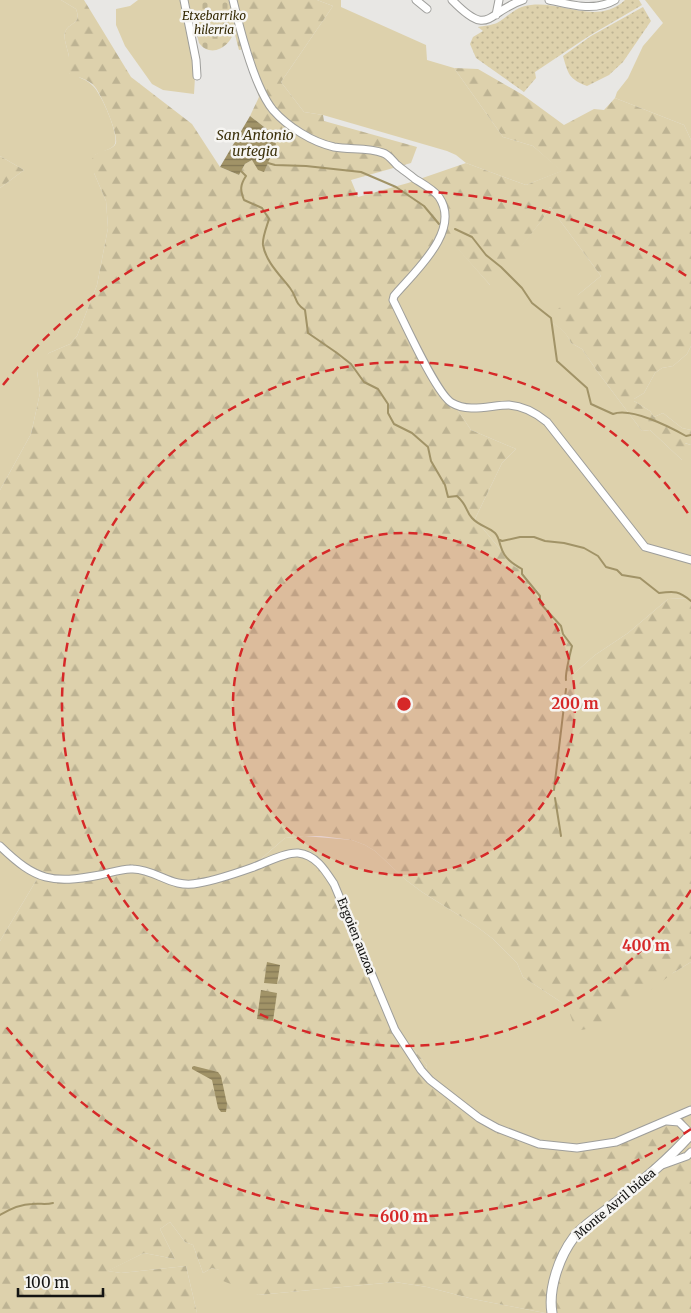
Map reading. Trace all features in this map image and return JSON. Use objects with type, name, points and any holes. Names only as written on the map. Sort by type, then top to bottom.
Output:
[{"type":"street","points":[[184,0],[196,60],[197,76]]},
{"type":"street","points":[[232,0],[260,88],[273,110],[292,127],[312,139],[334,147],[384,153],[396,165],[438,195],[442,202],[446,216],[445,229],[413,276],[394,296],[393,300],[443,395],[451,403],[460,406],[473,408],[509,405],[538,414],[547,422],[646,547],[691,560]]},
{"type":"street","points":[[416,0],[427,10]]},
{"type":"street","points":[[452,0],[472,18],[487,20],[514,3],[523,0]]},
{"type":"street","points":[[496,16],[501,0],[514,3]]},
{"type":"street","points":[[549,0],[591,7],[615,0]]},
{"type":"street","name":"Ergoien auzoa","points":[[0,846],[29,870],[42,877],[55,880],[69,880],[132,869],[144,871],[173,883],[186,885],[200,883],[249,869],[286,855],[296,853],[308,856],[321,864],[334,884],[395,1030],[421,1070],[430,1080],[479,1118],[497,1128],[539,1144],[577,1148],[616,1142],[691,1110]]},
{"type":"street","points":[[667,1121],[679,1122],[691,1134]]},
{"type":"street","name":"Monte Avril bidea","points":[[552,1313],[550,1302],[554,1280],[564,1254],[574,1237],[662,1165],[691,1134]]},
{"type":"street","points":[[662,1165],[687,1156],[691,1152]]},
{"type":"green space","points":[[0,0],[61,0],[76,9],[78,18],[65,32],[69,57],[69,73],[82,78],[96,90],[108,114],[116,139],[112,147],[95,155],[94,173],[106,201],[108,228],[97,285],[77,336],[70,344],[49,353],[37,371],[40,393],[31,434],[0,490],[0,188],[24,170],[0,156]]},
{"type":"green space","points":[[61,0],[84,0],[131,77],[192,124],[220,167],[239,175],[245,164],[252,160],[268,130],[250,116],[259,97],[244,49],[239,50],[226,0],[317,0],[333,6],[281,82],[304,112],[323,115],[324,121],[417,147],[411,163],[351,180],[358,197],[408,183],[466,163],[526,185],[561,171],[533,146],[503,137],[454,68],[478,69],[523,95],[564,125],[594,109],[604,110],[615,98],[684,125],[691,140],[691,346],[687,354],[673,366],[662,368],[655,373],[644,393],[634,399],[634,401],[650,411],[654,417],[663,413],[682,428],[691,430],[691,445],[685,443],[688,449],[687,456],[682,460],[650,430],[642,431],[582,349],[571,343],[563,331],[551,322],[555,311],[601,276],[550,207],[491,286],[448,238],[397,299],[426,363],[471,430],[516,449],[502,463],[475,519],[515,567],[522,570],[530,585],[538,591],[545,609],[574,648],[569,678],[595,655],[628,633],[668,599],[691,598],[691,962],[673,973],[612,1020],[597,1027],[576,1031],[567,1006],[523,977],[517,963],[493,939],[422,892],[375,851],[365,845],[352,840],[321,836],[285,838],[255,864],[290,852],[304,850],[311,852],[321,860],[395,1028],[427,1065],[426,1071],[448,1093],[483,1120],[527,1137],[568,1145],[585,1145],[618,1139],[691,1107],[691,1313],[545,1313],[473,1299],[427,1287],[395,1282],[258,1295],[223,1281],[219,1270],[212,1268],[203,1273],[193,1245],[185,1242],[170,1222],[160,1229],[175,1259],[144,1253],[108,1271],[121,1273],[186,1266],[197,1313],[0,1313],[0,941],[40,874],[0,849],[0,490],[31,434],[40,393],[38,365],[49,353],[70,344],[77,336],[97,285],[108,228],[106,201],[91,161],[95,155],[113,147],[116,143],[115,131],[109,115],[95,87],[85,80],[72,77],[69,73],[69,57],[65,32],[78,18],[76,9]]},
{"type":"green space","points":[[138,0],[181,0],[195,77],[194,94],[163,90],[152,84],[125,46],[116,25],[116,9],[130,6]]},
{"type":"green space","name":"Etxebarriko hilerria","points":[[188,0],[229,0],[235,27],[230,39],[221,48],[210,50],[204,48],[199,43]]},
{"type":"green space","points":[[317,0],[341,0],[341,7],[426,45],[427,60],[454,68],[503,137],[533,146],[562,171],[526,185],[466,163],[447,151],[323,115],[304,112],[281,82],[333,6]]},
{"type":"green space","points":[[625,0],[639,0],[642,5],[589,36],[535,72],[536,78],[524,92],[476,58],[470,44],[473,37],[483,31],[478,27],[497,23],[517,9],[526,6],[555,6],[591,12],[614,8]]},
{"type":"green space","points":[[645,0],[691,0],[691,140],[684,125],[615,98],[617,92],[628,78],[643,46],[663,23]]},
{"type":"green space","points":[[643,7],[651,21],[623,62],[609,75],[587,86],[576,81],[568,72],[563,56],[591,36]]},
{"type":"green space","points":[[0,156],[24,170],[0,188]]},
{"type":"green space","points":[[550,207],[601,276],[579,294],[551,322],[563,331],[571,343],[582,349],[642,431],[650,430],[682,460],[684,443],[691,445],[691,598],[668,599],[628,633],[595,655],[568,679],[538,591],[522,572],[515,567],[475,519],[502,463],[516,449],[471,430],[426,363],[397,299],[448,237],[490,285],[542,220]]},
{"type":"green space","points":[[691,346],[691,430],[682,428],[663,413],[654,417],[650,411],[634,401],[634,399],[644,393],[655,373],[662,368],[673,366],[687,354]]},
{"type":"green space","points":[[304,836],[352,840],[375,851],[422,892],[493,939],[517,963],[523,977],[567,1006],[673,973],[691,962],[691,1107],[618,1139],[585,1145],[568,1145],[527,1137],[483,1120],[448,1093],[426,1070],[427,1065],[395,1028],[324,864],[310,851],[254,865],[285,838]]},
{"type":"green space","points":[[0,849],[40,874],[0,941]]},
{"type":"green space","points":[[170,1222],[185,1242],[193,1245],[203,1273],[212,1268],[220,1270],[258,1295],[395,1282],[427,1287],[473,1299],[545,1313],[197,1313],[186,1266],[121,1273],[107,1271],[144,1253],[175,1259],[160,1229]]},
{"type":"water","name":"San Antonio urtegia","points":[[250,116],[268,130],[276,144],[264,172],[258,170],[252,160],[245,164],[239,175],[220,167]]},
{"type":"water","points":[[267,962],[280,965],[277,984],[264,983]]},
{"type":"water","points":[[261,990],[277,993],[273,1021],[257,1019]]},
{"type":"water","points":[[194,1066],[218,1072],[221,1076],[227,1104],[226,1112],[221,1112],[218,1108],[212,1080],[192,1069]]},
{"type":"waterway","points":[[268,163],[361,172],[396,187],[424,206],[439,224]]},
{"type":"waterway","points":[[241,171],[246,176],[241,188],[244,200],[262,208],[269,219],[263,239],[267,257],[292,291],[299,305],[305,310],[308,333],[351,364],[364,382],[378,389],[388,404],[388,413],[394,424],[412,433],[428,447],[431,461],[445,485],[448,497],[457,496],[472,518],[493,531],[498,538],[502,551],[512,563],[522,569],[522,574],[540,596],[540,603],[561,626],[563,634],[572,646],[566,680]]},
{"type":"waterway","points":[[455,229],[472,237],[486,255],[522,288],[532,303],[551,318],[557,361],[587,388],[591,404],[613,414],[630,413],[640,416],[661,423],[686,436],[691,435]]},
{"type":"waterway","points":[[500,540],[534,537],[545,541],[584,548],[598,556],[606,567],[617,570],[622,575],[640,578],[659,593],[676,593],[683,595],[691,601]]},
{"type":"waterway","points":[[554,790],[566,689]]},
{"type":"waterway","points":[[555,798],[561,836]]},
{"type":"waterway","points":[[0,1215],[23,1205],[53,1203]]}]
